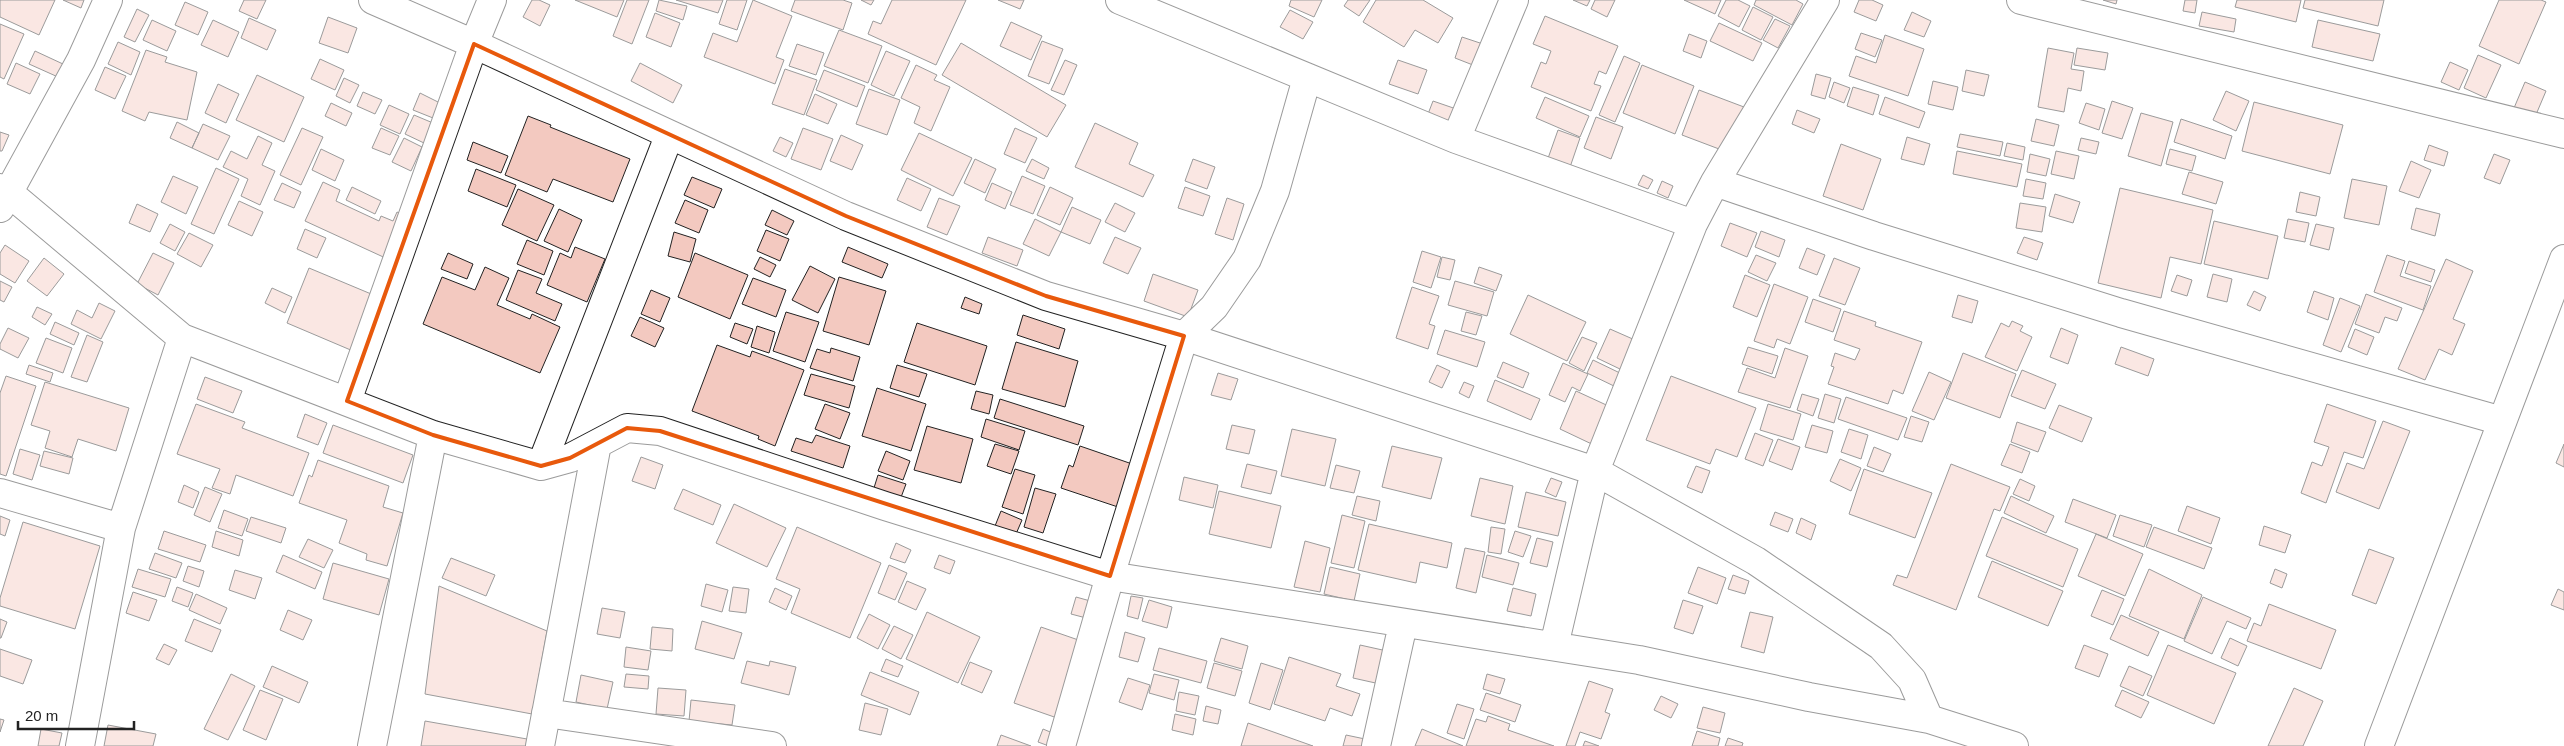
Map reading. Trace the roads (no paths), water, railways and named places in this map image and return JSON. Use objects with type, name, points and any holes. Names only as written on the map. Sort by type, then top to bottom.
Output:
[{"type":"street","points":[[108,0],[81,60],[3,196],[182,338],[433,435],[541,466],[570,458],[627,428],[660,431],[885,506],[1110,576],[1639,660],[1818,699],[1929,719],[2014,746]]},
{"type":"street","points":[[373,0],[474,44],[669,136],[846,216],[1046,296],[1184,336],[1596,471],[1756,560],[1881,646],[1912,680],[1929,719]]},
{"type":"street","points":[[347,401],[474,44],[492,0]]},
{"type":"street","points":[[1120,0],[1456,139],[1693,224]]},
{"type":"street","points":[[1456,139],[1514,0]]},
{"type":"street","points":[[1554,646],[1596,471],[1693,224],[1715,182],[1825,0]]},
{"type":"street","points":[[2021,0],[2564,134]]},
{"type":"street","points":[[1061,746],[1110,576],[1184,336],[1214,307],[1247,259],[1276,191],[1307,78]]},
{"type":"street","points":[[541,466],[669,136]]},
{"type":"street","points":[[1715,182],[1874,236],[2121,314],[2502,421]]},
{"type":"street","points":[[2379,746],[2564,259]]},
{"type":"street","points":[[80,746],[121,528],[182,338]]},
{"type":"street","points":[[372,746],[433,435]]},
{"type":"street","points":[[540,746],[597,444]]},
{"type":"street","points":[[0,493],[121,528]]},
{"type":"street","points":[[1376,746],[1403,624]]},
{"type":"street","points":[[546,712],[772,746]]}]
